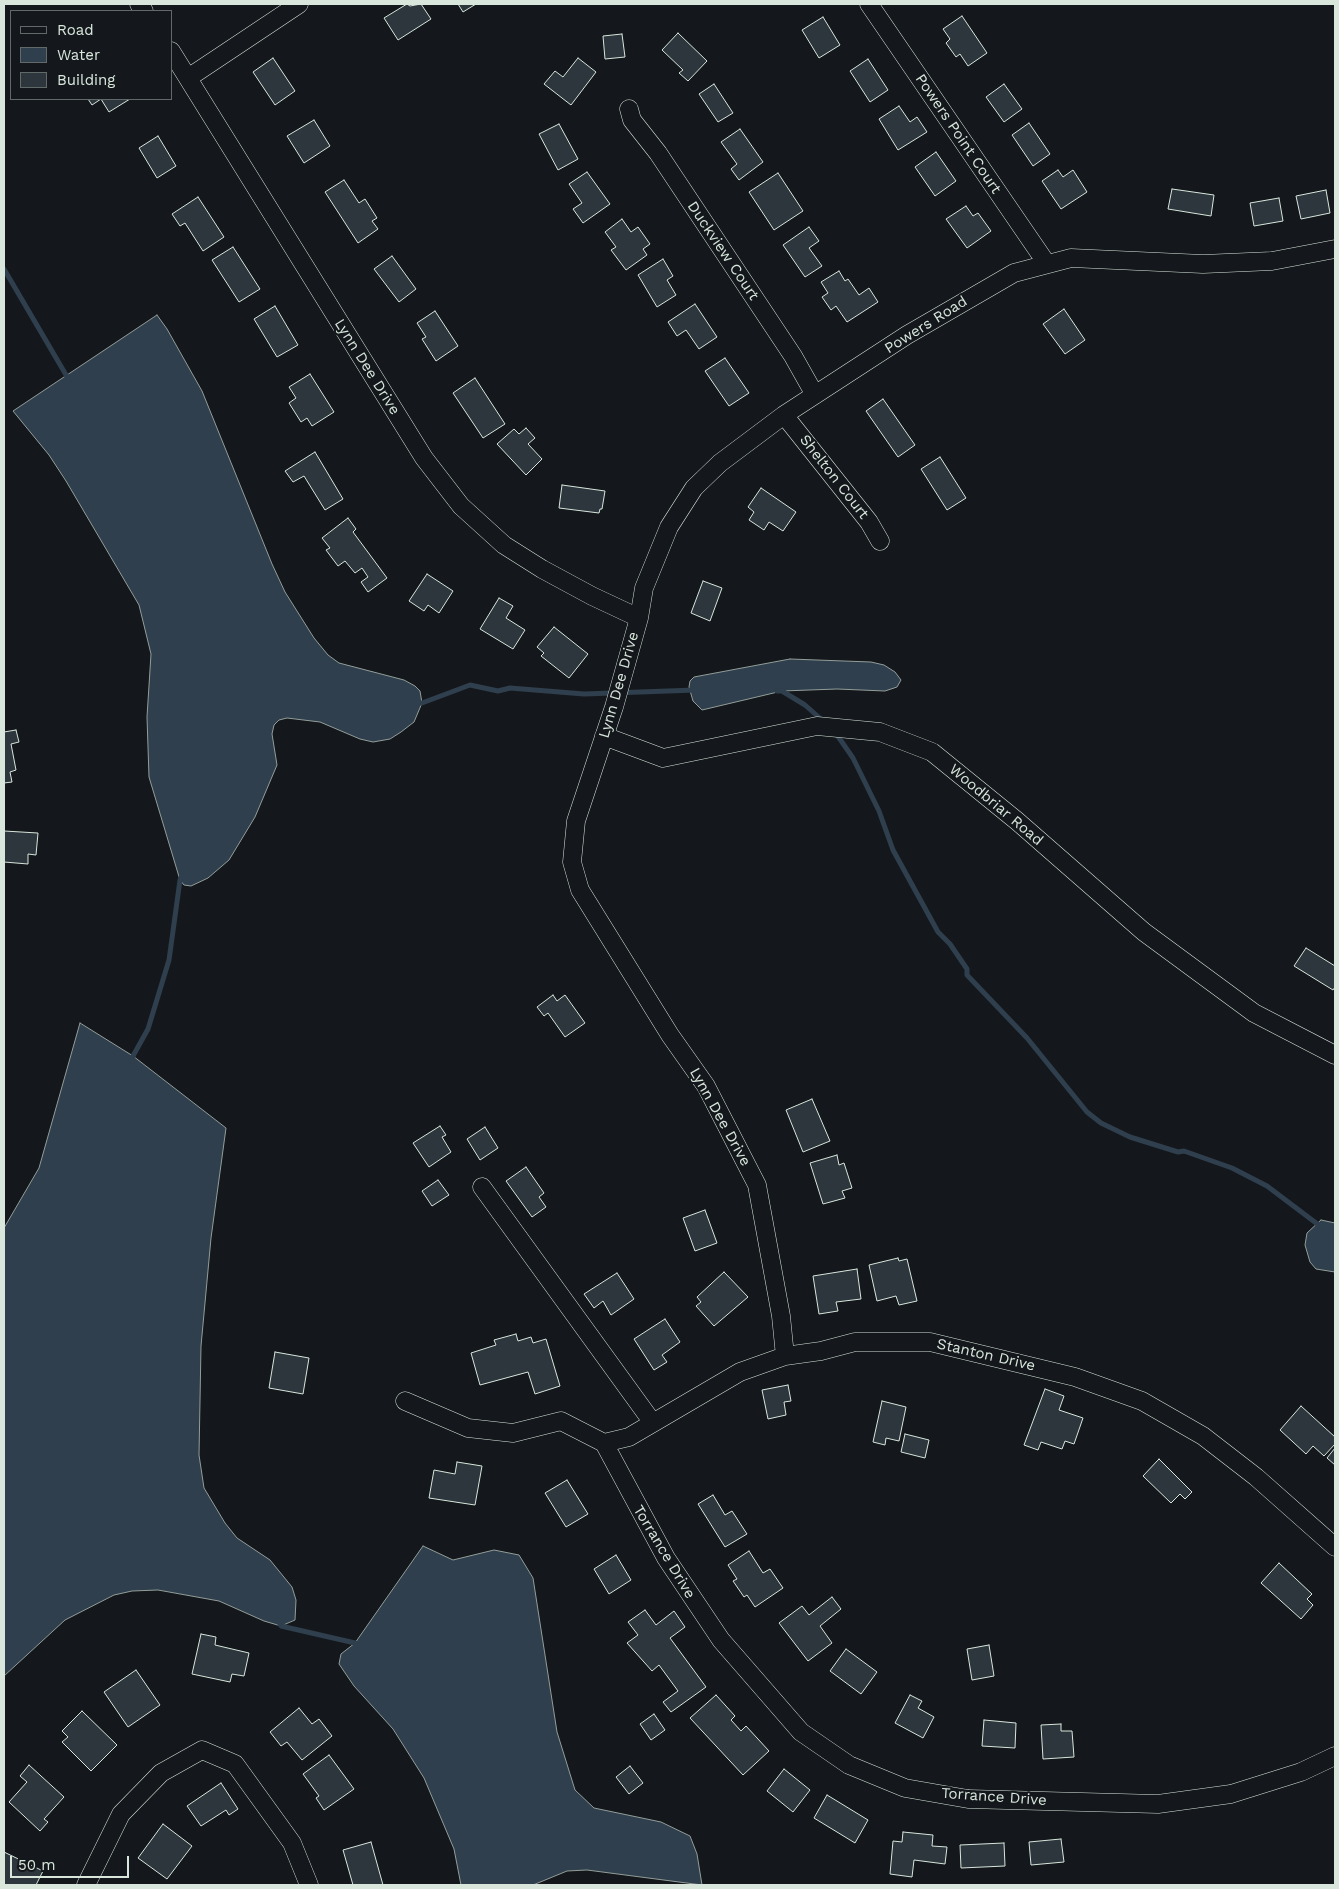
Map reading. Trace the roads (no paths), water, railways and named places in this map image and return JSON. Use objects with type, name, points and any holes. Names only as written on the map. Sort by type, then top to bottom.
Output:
[{"type":"street","points":[[188,78],[299,4]]},
{"type":"street","name":"Powers Point Court","points":[[869,4],[1047,264]]},
{"type":"street","name":"Lynn Dee Drive","points":[[172,53],[424,458],[461,506],[504,545],[542,569],[592,596],[639,618],[604,736],[576,821],[572,862],[580,890],[670,1035],[706,1086],[757,1185],[766,1224],[786,1356]]},
{"type":"street","name":"Duckview Court","points":[[629,109],[632,120],[658,153],[793,356],[815,395]]},
{"type":"street","name":"Powers Road","points":[[639,618],[644,588],[669,527],[694,488],[720,463],[784,415],[961,303],[1014,273],[1071,258],[1202,264],[1272,262],[1335,250]]},
{"type":"street","name":"Shelton Court","points":[[784,415],[869,522],[880,541]]},
{"type":"street","name":"Woodbriar Road","points":[[604,736],[663,758],[817,726],[880,732],[932,752],[1017,821],[1144,932],[1254,1013],[1335,1054]]},
{"type":"street","points":[[482,1188],[653,1423]]},
{"type":"street","name":"Stanton Drive","points":[[604,1443],[629,1437],[740,1372],[786,1356],[821,1351],[855,1342],[930,1342],[1075,1376],[1142,1401],[1203,1436],[1256,1477],[1335,1546]]},
{"type":"street","points":[[405,1401],[468,1428],[513,1433],[561,1421],[604,1443]]},
{"type":"street","name":"Torrance Drive","points":[[604,1443],[666,1558],[721,1640],[801,1732],[849,1765],[906,1788],[968,1798],[1158,1804],[1231,1794],[1301,1772],[1335,1756]]},
{"type":"street","points":[[86,1885],[121,1814],[161,1773],[202,1750],[235,1764],[292,1843],[309,1885]]},
{"type":"water","points":[[157,315],[202,391],[272,564],[285,592],[314,638],[328,655],[339,663],[404,680],[415,686],[420,691],[422,703],[414,722],[390,739],[373,742],[360,739],[320,722],[287,718],[279,720],[274,725],[272,734],[277,765],[255,817],[229,860],[208,878],[191,886],[184,885],[180,880],[149,777],[147,717],[151,654],[139,605],[66,481],[49,455],[13,411]]},
{"type":"water","points":[[790,659],[871,662],[884,665],[895,672],[901,680],[897,687],[885,691],[837,689],[782,691],[702,710],[693,701],[689,687],[690,681],[694,677]]},
{"type":"water","points":[[80,1023],[133,1056],[226,1128],[211,1238],[201,1346],[199,1455],[204,1488],[225,1523],[237,1538],[270,1560],[292,1587],[296,1600],[295,1620],[281,1626],[264,1621],[219,1601],[158,1590],[132,1591],[114,1595],[65,1620],[4,1676],[4,1228],[39,1168]]},
{"type":"water","points":[[1321,1220],[1335,1223],[1335,1272],[1316,1269],[1310,1262],[1305,1245],[1307,1233]]},
{"type":"water","points":[[423,1546],[453,1560],[494,1550],[519,1555],[533,1578],[557,1732],[575,1790],[594,1808],[661,1822],[690,1836],[697,1854],[702,1885],[587,1870],[567,1871],[533,1885],[461,1885],[454,1849],[424,1778],[393,1729],[354,1686],[339,1664],[341,1654],[355,1643]]},
{"type":"waterway","points":[[4,269],[69,380]]},
{"type":"waterway","points":[[416,703],[422,703],[470,685],[498,691],[510,688],[584,694],[696,690]]},
{"type":"waterway","points":[[777,691],[782,691],[805,705],[823,721]]},
{"type":"waterway","points":[[835,732],[853,758],[879,811],[893,850],[938,932],[950,944],[967,969],[967,975],[1027,1038],[1087,1112],[1101,1123],[1130,1137],[1178,1152],[1184,1151],[1232,1168],[1267,1186],[1320,1226]]},
{"type":"waterway","points":[[132,1062],[133,1056],[148,1029],[169,960],[180,880],[183,873]]},
{"type":"waterway","points":[[278,1620],[281,1626],[355,1643],[360,1647]]}]
